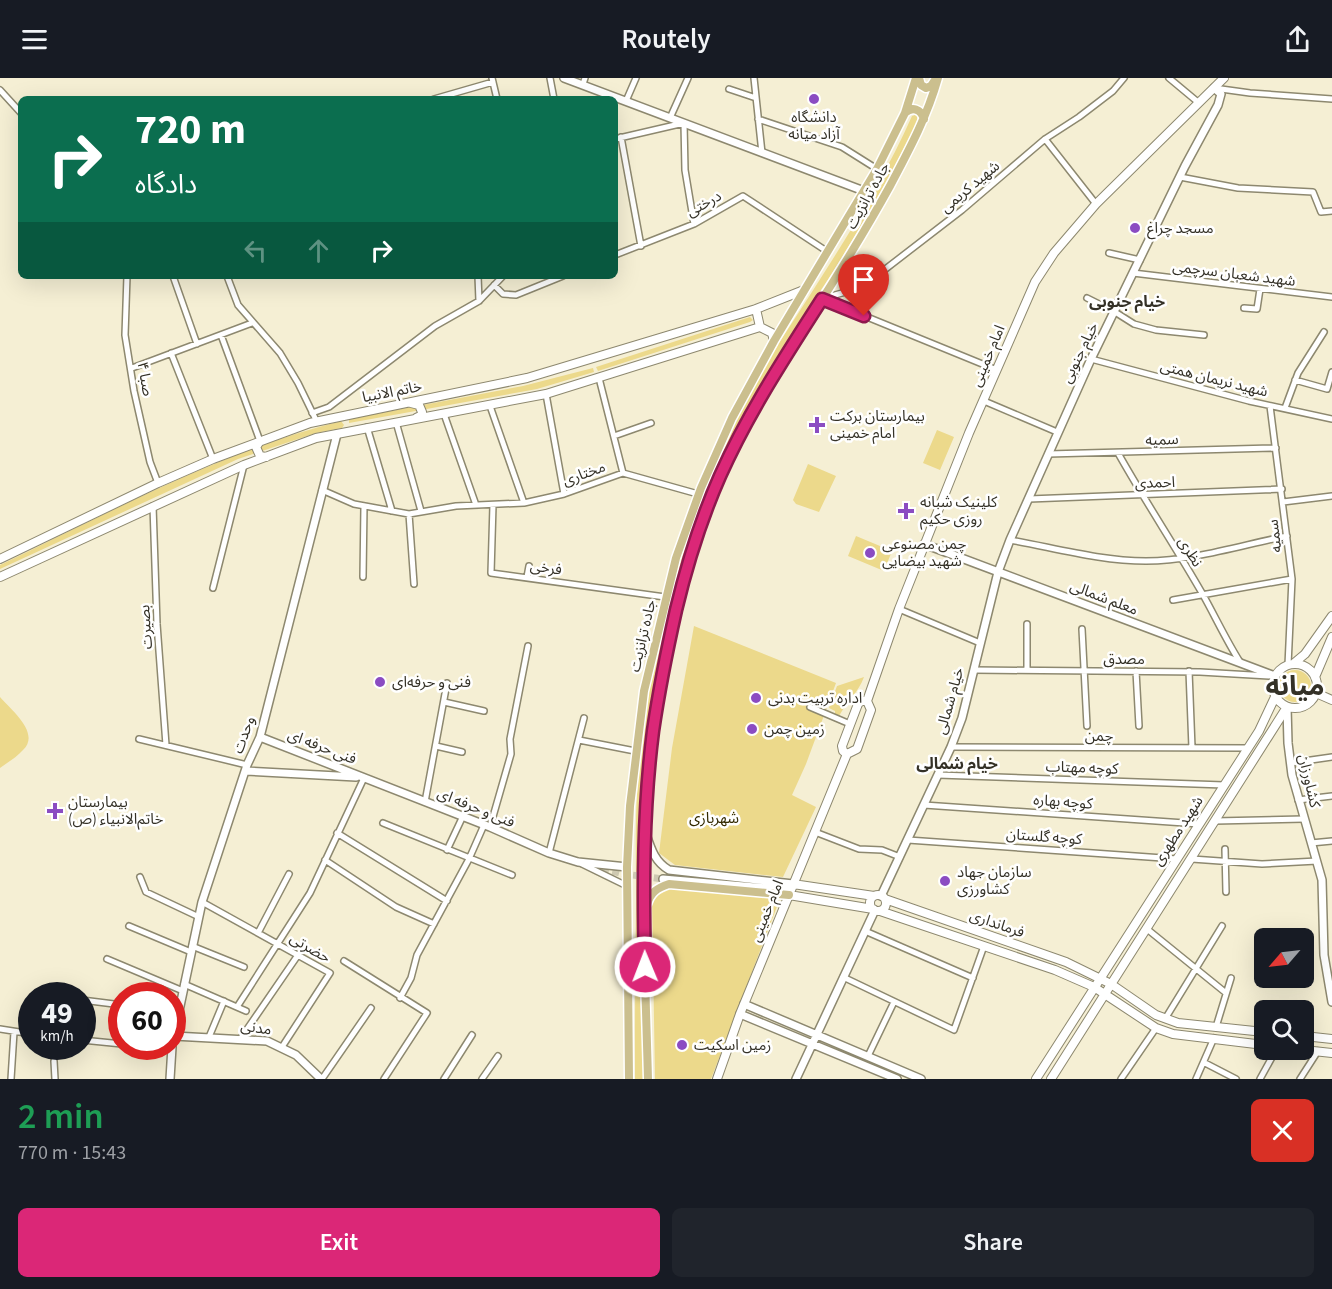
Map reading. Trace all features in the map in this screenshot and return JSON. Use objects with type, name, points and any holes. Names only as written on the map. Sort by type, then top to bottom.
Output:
[{"type":"main road","points":[[917,78],[926,88],[931,86],[937,78]]},
{"type":"main road","name":"جاده ترانزیت","points":[[629,1079],[627,867],[630,806],[644,691],[676,558],[698,494],[732,418],[774,341],[877,169],[904,113],[917,78]]},
{"type":"main road","name":"جاده ترانزیت","points":[[648,1079],[645,834],[653,731],[667,651],[688,564],[719,478],[742,429],[765,388],[869,225],[924,119],[937,78]]},
{"type":"main road","name":"امام خمینی","points":[[867,701],[924,544],[969,433],[1035,282],[1054,253],[1096,204],[1224,78]]},
{"type":"main road","points":[[904,113],[911,109],[916,110],[921,112],[924,119]]},
{"type":"main road","name":"خاتم الانبیا","points":[[0,559],[158,483],[260,441],[317,422],[527,378],[756,309],[804,290]]},
{"type":"main road","points":[[756,309],[760,327],[772,333],[774,341]]},
{"type":"main road","name":"خاتم الانبیا","points":[[0,577],[244,465],[316,438],[546,394],[760,327]]},
{"type":"main road","points":[[411,403],[419,405],[423,412],[414,419]]},
{"type":"main road","points":[[260,441],[256,447],[257,451],[260,456],[266,457]]},
{"type":"main road","points":[[1332,616],[1305,654],[1278,671],[1275,676],[1272,687],[1275,697],[1287,707],[1294,709],[1308,705],[1316,693],[1315,676],[1332,638]]},
{"type":"main road","points":[[1290,664],[1306,667],[1315,676]]},
{"type":"main road","points":[[1316,693],[1332,700]]},
{"type":"main road","name":"شهید مطهری","points":[[1094,987],[1248,748],[1275,697]]},
{"type":"main road","points":[[867,701],[871,710],[857,749],[847,754],[843,751],[842,746],[850,724],[858,704],[867,701]]},
{"type":"main road","name":"شهید مطهری","points":[[1105,994],[1287,707]]},
{"type":"main road","name":"امام خمینی","points":[[717,1079],[744,1004],[847,754]]},
{"type":"main road","points":[[645,913],[650,895],[655,890],[669,884],[791,890]]},
{"type":"main road","name":"فرمانداری","points":[[791,890],[880,897],[1066,962],[1111,984]]},
{"type":"main road","name":"فرمانداری","points":[[791,890],[876,910],[922,925],[1055,970],[1105,994]]},
{"type":"main road","points":[[880,897],[885,906],[876,910],[870,903],[880,897]]},
{"type":"main road","points":[[922,925],[926,914]]},
{"type":"main road","points":[[1000,952],[1003,941]]},
{"type":"main road","points":[[1111,984],[1165,1019],[1178,1023],[1254,1031]]},
{"type":"main road","points":[[1036,1079],[1094,987]]},
{"type":"main road","points":[[1052,1079],[1105,994],[1156,1028],[1173,1034],[1254,1044]]},
{"type":"main road","points":[[1214,1038],[1216,1027]]},
{"type":"main road","points":[[1314,1037],[1332,1039]]},
{"type":"main road","points":[[1314,1051],[1332,1053]]},
{"type":"street","points":[[550,78],[554,96]]},
{"type":"street","points":[[564,78],[584,81],[616,96]]},
{"type":"street","points":[[626,101],[636,78]]},
{"type":"street","points":[[670,118],[688,78]]},
{"type":"street","points":[[754,78],[762,153]]},
{"type":"street","name":"شهید کریمی","points":[[822,299],[853,290],[879,273],[976,198],[1045,139],[1080,117],[1113,91],[1124,78]]},
{"type":"street","points":[[1170,78],[1199,103]]},
{"type":"street","points":[[443,96],[492,80],[495,96]]},
{"type":"street","points":[[1214,88],[1332,99]]},
{"type":"street","name":"خیام جنوبی","points":[[998,572],[1057,432],[1091,359],[1221,98],[1220,91],[1214,88]]},
{"type":"street","points":[[729,89],[756,98]]},
{"type":"street","points":[[0,90],[18,110]]},
{"type":"street","points":[[618,97],[864,192]]},
{"type":"street","points":[[758,119],[842,147],[877,169]]},
{"type":"street","points":[[641,246],[618,138],[684,123]]},
{"type":"street","points":[[684,123],[685,170],[694,224]]},
{"type":"street","points":[[1045,139],[1096,204]]},
{"type":"street","points":[[1180,177],[1238,188],[1313,192],[1321,212],[1332,211]]},
{"type":"street","name":"درختی","points":[[618,254],[694,224],[743,196],[828,252]]},
{"type":"street","points":[[1109,253],[1140,260]]},
{"type":"street","name":"شهید شعبان سرچمی","points":[[1133,273],[1332,297]]},
{"type":"street","name":"صبا ۴","points":[[127,279],[125,335],[134,391],[158,483]]},
{"type":"street","points":[[174,279],[197,344]]},
{"type":"street","points":[[227,279],[238,305],[280,353],[317,422]]},
{"type":"street","points":[[478,279],[479,301]]},
{"type":"street","points":[[312,413],[329,407],[435,327],[479,301],[500,279]]},
{"type":"street","points":[[494,285],[503,294],[516,295],[556,279]]},
{"type":"street","points":[[1244,308],[1257,309],[1260,289]]},
{"type":"street","points":[[1087,298],[1134,324],[1156,330],[1204,335]]},
{"type":"street","points":[[822,299],[997,370]]},
{"type":"street","points":[[132,368],[252,323]]},
{"type":"street","points":[[1285,408],[1295,380],[1324,332]]},
{"type":"street","points":[[221,334],[260,441]]},
{"type":"street","points":[[171,353],[213,459]]},
{"type":"street","name":"شهید نریمان همتی","points":[[1091,359],[1270,406],[1332,419]]},
{"type":"street","points":[[1295,380],[1327,389],[1332,372]]},
{"type":"street","points":[[599,378],[623,472]]},
{"type":"street","points":[[546,394],[564,494]]},
{"type":"street","points":[[984,402],[1057,432]]},
{"type":"street","points":[[490,406],[524,504]]},
{"type":"street","name":"سمیه","points":[[1270,406],[1292,579],[1290,664]]},
{"type":"street","points":[[444,414],[476,505]]},
{"type":"street","points":[[396,422],[421,511]]},
{"type":"street","points":[[614,436],[651,423]]},
{"type":"street","points":[[368,427],[392,511]]},
{"type":"street","name":"وحدت","points":[[185,982],[202,902],[247,768],[260,737],[337,434]]},
{"type":"street","name":"سميه","points":[[1048,454],[1276,448]]},
{"type":"street","name":"نظری","points":[[1118,453],[1241,664]]},
{"type":"street","points":[[213,588],[244,465]]},
{"type":"street","name":"مختاری","points":[[322,489],[354,504],[409,514],[476,505],[524,504],[564,494],[623,472],[698,494]]},
{"type":"street","name":"احمدی","points":[[1029,499],[1282,489]]},
{"type":"street","points":[[1283,502],[1332,496]]},
{"type":"street","name":"فرخی","points":[[493,505],[491,573],[665,597]]},
{"type":"street","name":"بصيرت","points":[[153,506],[157,624],[166,745]]},
{"type":"street","points":[[363,506],[363,577]]},
{"type":"street","points":[[409,514],[414,584]]},
{"type":"street","points":[[1010,540],[1120,560],[1146,561],[1180,558],[1287,536]]},
{"type":"street","name":"معلم شمالی","points":[[924,544],[1275,676]]},
{"type":"street","points":[[527,577],[529,566]]},
{"type":"street","name":"خیام شمالی","points":[[880,897],[951,747],[962,718],[998,572]]},
{"type":"street","points":[[1173,600],[1292,579]]},
{"type":"street","points":[[899,609],[980,643]]},
{"type":"street","points":[[1027,624],[1027,670]]},
{"type":"street","points":[[1082,629],[1087,726]]},
{"type":"street","points":[[400,998],[411,978],[417,955],[487,826],[511,754],[510,739],[528,646]]},
{"type":"street","name":"مصدق","points":[[974,670],[1190,672],[1275,676]]},
{"type":"street","points":[[1136,671],[1139,726]]},
{"type":"street","points":[[1190,672],[1192,748]]},
{"type":"street","points":[[425,801],[447,683]]},
{"type":"street","points":[[444,702],[484,711]]},
{"type":"street","points":[[810,707],[850,724]]},
{"type":"street","name":"کشاورزان","points":[[1287,707],[1290,763],[1298,800],[1322,880],[1324,955],[1332,1002]]},
{"type":"street","points":[[549,853],[584,718]]},
{"type":"street","name":"فنی حرفه ای","points":[[260,737],[364,778]]},
{"type":"street","name":"فنی حرفه ای","points":[[139,739],[247,768],[364,778]]},
{"type":"street","points":[[579,740],[635,752]]},
{"type":"street","points":[[436,746],[462,752]]},
{"type":"street","name":"چمن","points":[[951,747],[1248,748]]},
{"type":"street","points":[[1290,763],[1332,757]]},
{"type":"street","name":"کوچه مهتاب","points":[[938,775],[1224,785]]},
{"type":"street","points":[[237,1007],[310,893],[364,778]]},
{"type":"street","name":"فنی و حرفه ای","points":[[364,778],[463,816],[549,853],[578,862]]},
{"type":"street","points":[[1298,800],[1332,796]]},
{"type":"street","name":"کوچه بهاره","points":[[924,805],[1199,824]]},
{"type":"street","points":[[447,850],[463,816]]},
{"type":"street","points":[[1215,821],[1304,819]]},
{"type":"street","points":[[383,823],[512,874]]},
{"type":"street","points":[[814,832],[859,849],[882,850],[900,857]]},
{"type":"street","points":[[337,833],[447,901]]},
{"type":"street","points":[[645,834],[654,855],[662,866],[669,870],[791,890]]},
{"type":"street","name":"کوچه گلستان","points":[[908,840],[1177,859]]},
{"type":"street","points":[[1311,843],[1332,841]]},
{"type":"street","points":[[1225,849],[1226,892]]},
{"type":"street","points":[[1192,859],[1262,864],[1317,861]]},
{"type":"street","points":[[325,860],[396,908],[434,924]]},
{"type":"street","points":[[578,862],[627,867]]},
{"type":"street","points":[[578,862],[627,886]]},
{"type":"street","points":[[258,933],[289,874]]},
{"type":"street","points":[[140,877],[146,892],[198,917]]},
{"type":"street","points":[[663,879],[791,890]]},
{"type":"street","name":"حضرتی","points":[[202,902],[330,973],[282,1047]]},
{"type":"street","points":[[796,1079],[876,910]]},
{"type":"street","points":[[129,926],[244,967]]},
{"type":"street","points":[[1165,1019],[1222,926]]},
{"type":"street","points":[[1147,929],[1226,993]]},
{"type":"street","points":[[865,931],[973,978]]},
{"type":"street","points":[[843,977],[954,1030],[984,946]]},
{"type":"street","points":[[241,1038],[298,955]]},
{"type":"street","points":[[107,959],[170,982]]},
{"type":"street","points":[[344,962],[428,1013],[384,1079]]},
{"type":"street","points":[[1216,1027],[1230,978]]},
{"type":"street","points":[[186,988],[246,1011]]},
{"type":"street","points":[[209,1037],[224,1001]]},
{"type":"street","points":[[868,1056],[894,1002]]},
{"type":"street","points":[[744,1004],[921,1079]]},
{"type":"street","points":[[322,1079],[371,1008]]},
{"type":"street","points":[[740,1014],[897,1079]]},
{"type":"street","points":[[1121,1079],[1156,1028]]},
{"type":"street","points":[[0,1029],[18,1032]]},
{"type":"street","points":[[11,1079],[14,1032]]},
{"type":"street","points":[[444,1079],[472,1035]]},
{"type":"street","name":"مدنی","points":[[186,1041],[209,1037],[267,1041],[282,1047],[309,1066],[322,1079]]},
{"type":"street","points":[[1196,1079],[1205,1063],[1214,1038]]},
{"type":"street","points":[[1300,1079],[1318,1052]]},
{"type":"street","points":[[482,1079],[498,1056]]},
{"type":"street","name":"وحدت","points":[[170,1079],[171,1060]]},
{"type":"street","points":[[1260,1079],[1270,1060]]},
{"type":"street","points":[[54,1061],[55,1079]]},
{"type":"street","points":[[1205,1063],[1236,1079]]},
{"type":"green space","points":[[915,115],[917,122],[853,240],[771,366],[740,422],[704,505],[675,592],[655,681],[643,771],[639,886],[643,1079],[635,1079],[637,795],[642,744],[658,644],[685,546],[721,451],[750,391],[838,251],[889,162],[912,116]]},
{"type":"green space","points":[[750,317],[753,320],[750,322],[598,371],[596,367]]},
{"type":"green space","points":[[593,368],[594,372],[537,389],[349,423],[349,419],[523,386]]},
{"type":"green space","points":[[341,421],[344,425],[342,428],[316,433],[238,459],[0,569],[0,565],[167,484],[253,449]]},
{"type":"green space","points":[[937,430],[954,437],[940,470],[923,463]]},
{"type":"green space","points":[[808,464],[836,476],[819,512],[796,504],[793,500]]},
{"type":"green space","name":"چمن مصنوعی شهید بیضایی","points":[[856,536],[892,551],[884,571],[848,556]]},
{"type":"green space","name":"شهربازی","points":[[694,626],[836,683],[792,795],[816,807],[783,877],[675,865],[659,853],[672,748]]},
{"type":"green space","points":[[1295,670],[1306,675],[1311,686],[1306,697],[1295,702],[1284,697],[1279,686],[1284,675]]},
{"type":"green space","points":[[864,677],[839,716],[835,714],[835,711],[829,708],[837,686]]},
{"type":"green space","points":[[0,697],[17,715],[29,736],[28,743],[23,750],[0,768]]},
{"type":"green space","points":[[671,887],[773,897],[778,900],[711,1079],[655,1079],[652,899],[655,894]]},
{"type":"tunnel","points":[[592,866],[624,874],[663,879]]},
{"type":"place","name":"دانشگاه آزاد میانه","points":[[814,99]]},
{"type":"place","name":"مسجد چراغ","points":[[1135,228]]},
{"type":"place","name":"بیمارستان برکت امام خمینی","points":[[817,425]]},
{"type":"place","name":"کلینیک شبانه روزی حکیم","points":[[906,511]]},
{"type":"place","name":"چمن مصنوعی شهید بیضایی","points":[[870,553]]},
{"type":"place","name":"فنی و حرفه‌ای","points":[[380,682]]},
{"type":"place","name":"اداره تربیت بدنی","points":[[756,698]]},
{"type":"place","name":"زمین چمن","points":[[752,729]]},
{"type":"place","name":"بیمارستان خاتم‌الانبیاء (ص)","points":[[55,811]]},
{"type":"place","name":"سازمان جهاد کشاورزی","points":[[945,881]]},
{"type":"place","name":"زمین اسکیت","points":[[682,1045]]},
{"type":"district","name":"خیام جنوبی","points":[[1127,302]]},
{"type":"district","name":"میانه","points":[[1295,686]]},
{"type":"district","name":"خیام شمالی","points":[[957,764]]},
{"type":"route","points":[[645,967],[645,834],[653,731],[667,651],[688,564],[709,503],[742,429],[765,388],[822,299],[864,316]]}]
